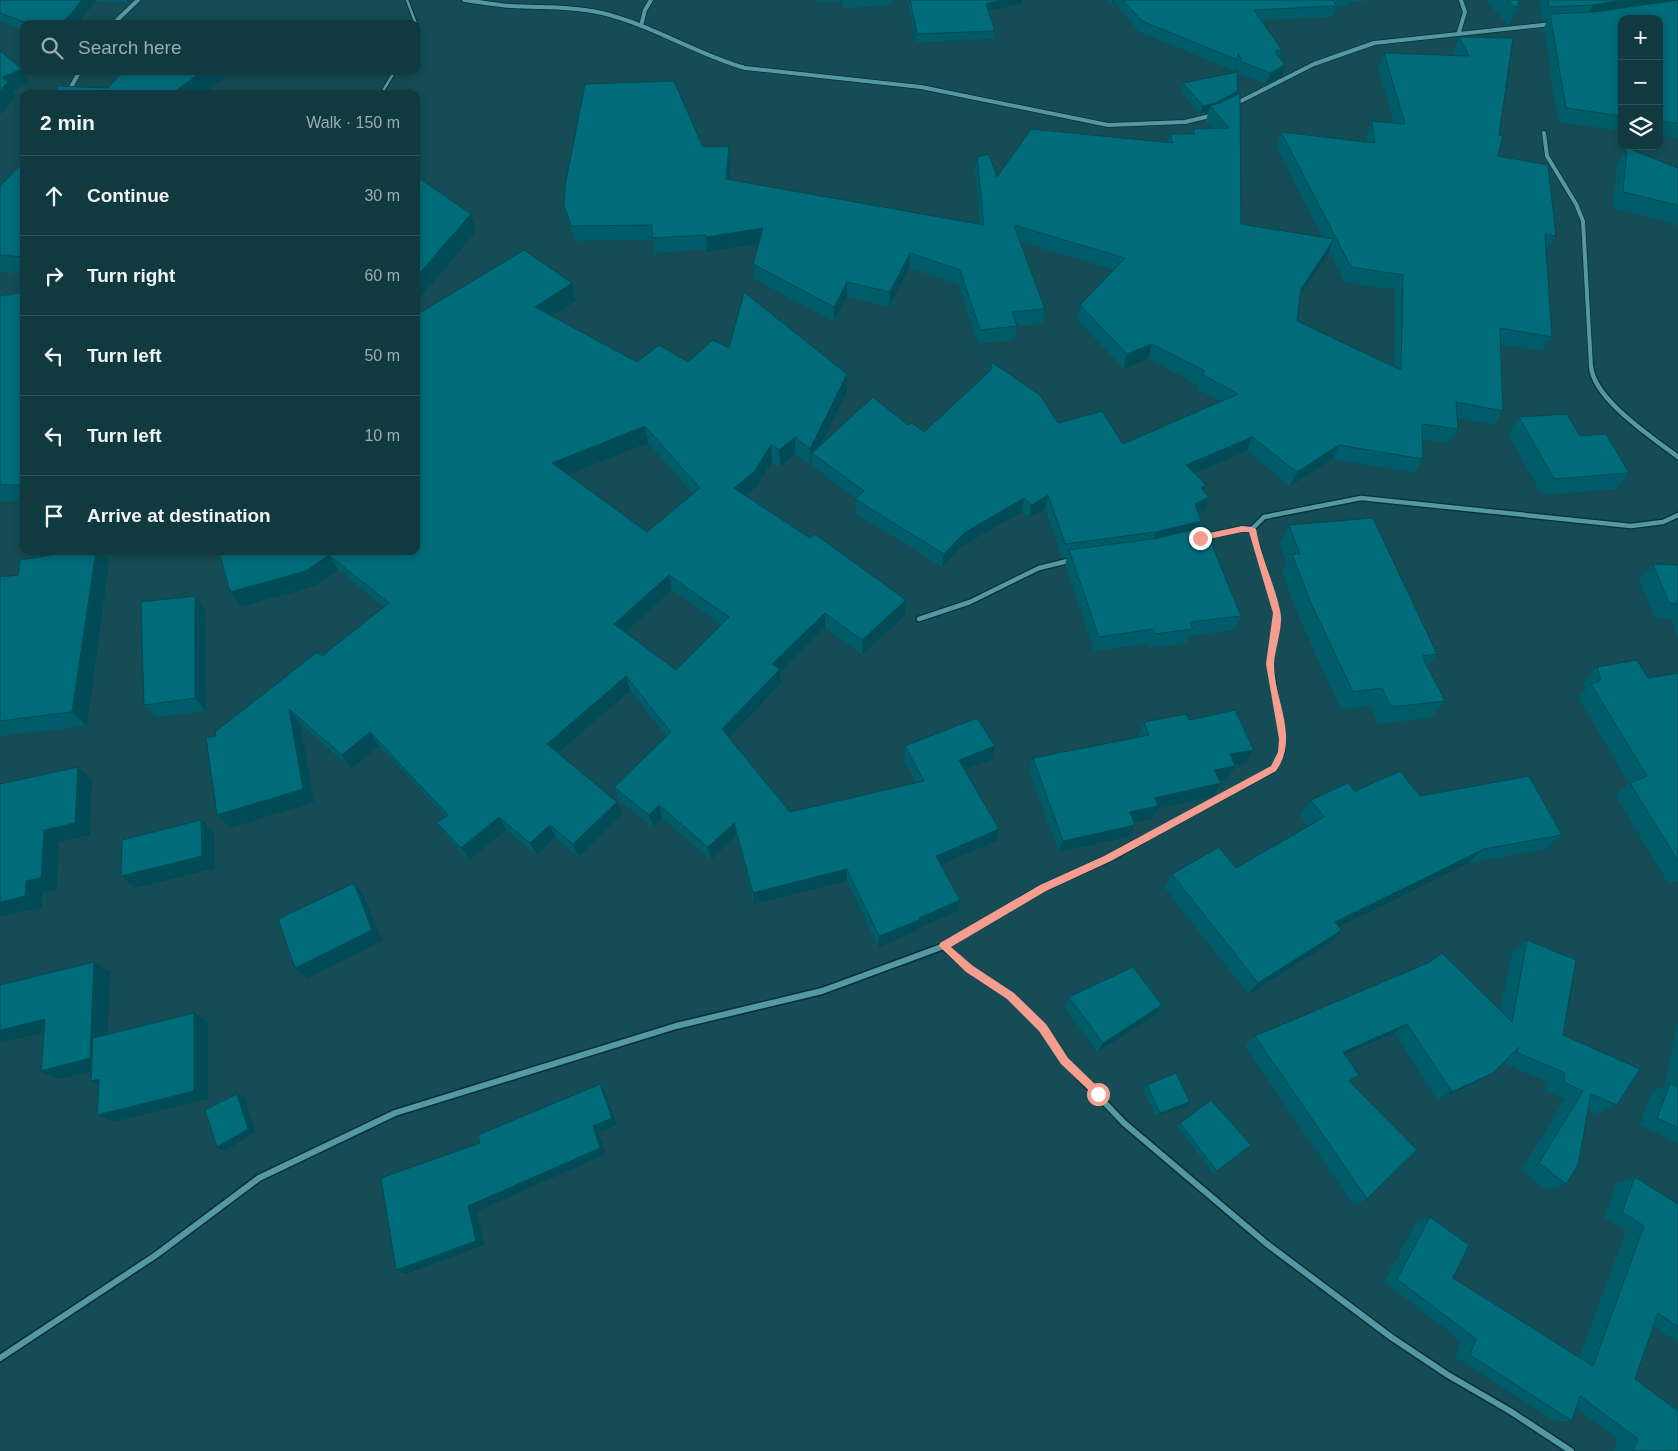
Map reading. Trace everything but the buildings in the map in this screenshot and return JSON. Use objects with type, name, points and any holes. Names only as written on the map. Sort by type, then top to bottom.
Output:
[{"type":"street","points":[[117,20],[138,0]]},
{"type":"street","points":[[464,0],[509,6],[559,6],[602,13],[641,26],[721,61],[745,68],[921,87],[1108,125],[1185,122],[1223,110]]},
{"type":"street","points":[[641,26],[645,10],[651,0]]},
{"type":"street","points":[[1458,32],[1464,20],[1466,8],[1461,0]]},
{"type":"street","points":[[1232,106],[1314,64],[1374,43],[1458,32],[1559,23]]},
{"type":"street","points":[[68,90],[78,75]]},
{"type":"street","points":[[1544,133],[1546,154],[1577,204],[1582,221],[1592,371],[1605,396],[1625,417],[1678,457]]},
{"type":"street","points":[[1200,538],[1242,529],[1252,529],[1264,517],[1361,498],[1631,526],[1663,522],[1678,515]]},
{"type":"street","points":[[0,1358],[156,1255],[258,1178],[395,1112],[676,1026],[822,991],[944,946],[1043,888],[1108,859],[1274,769],[1282,752],[1283,739],[1270,664],[1277,613],[1254,542],[1252,529]]},
{"type":"street","points":[[919,619],[970,602],[1040,568],[1080,558]]},
{"type":"street","points":[[944,946],[969,969],[1010,996],[1042,1027],[1065,1061],[1124,1123],[1267,1244],[1399,1342],[1448,1375],[1510,1411],[1571,1451]]},
{"type":"lane","points":[[407,0],[414,20]]},
{"type":"lane","points":[[383,90],[393,75]]},
{"type":"route","points":[[1098,1094],[1065,1061],[1042,1027],[1010,996],[992,982],[969,969],[944,946],[1043,888],[1108,859],[1274,769],[1282,752],[1283,739],[1270,664],[1277,613],[1254,542],[1252,529],[1242,529],[1200,538]]}]
